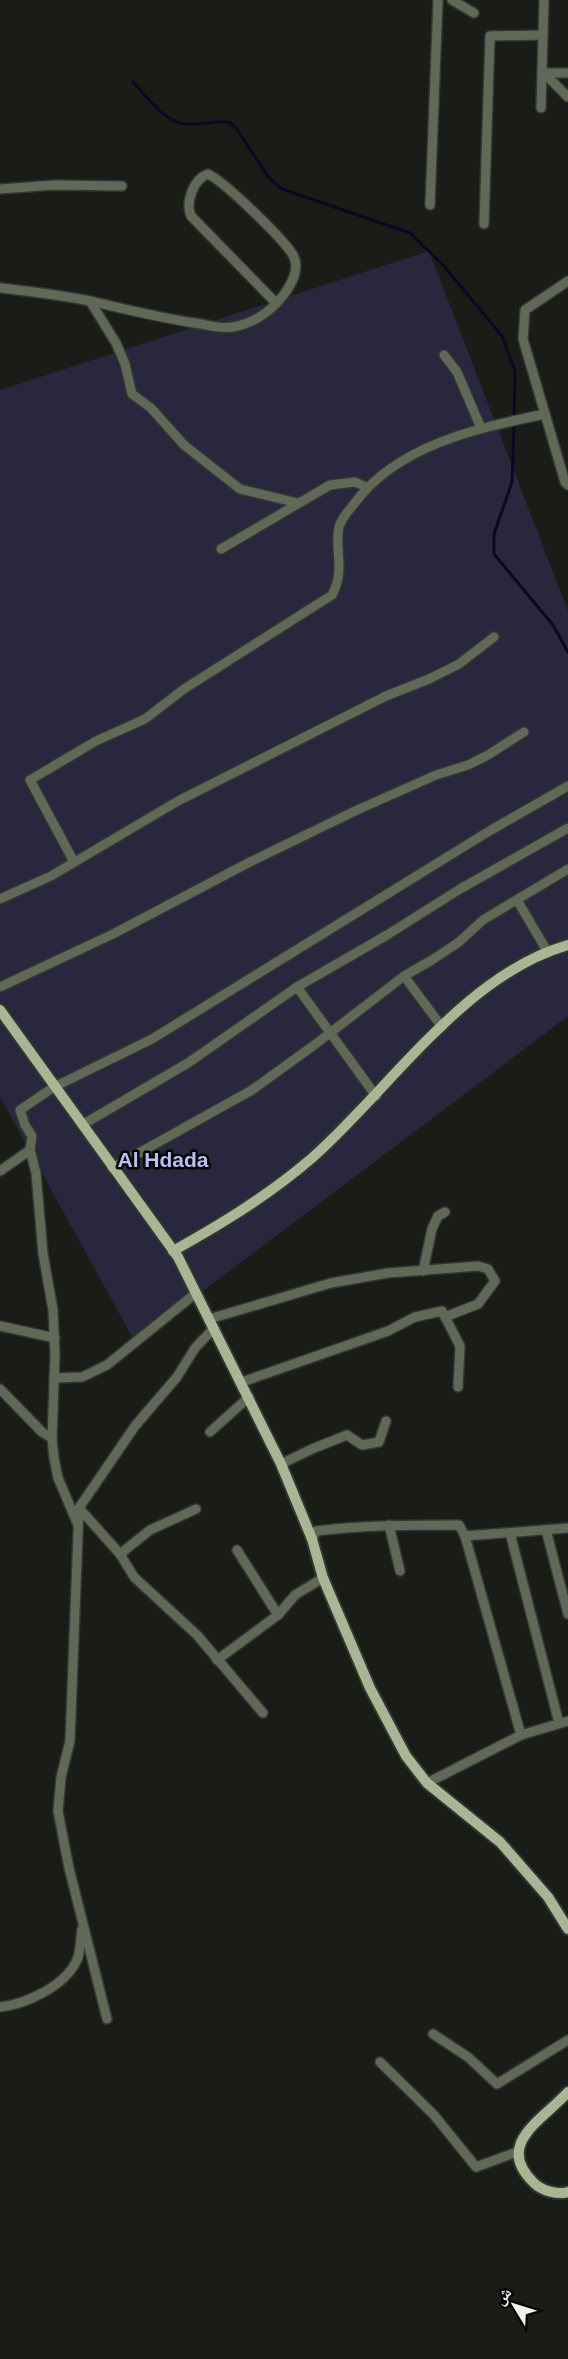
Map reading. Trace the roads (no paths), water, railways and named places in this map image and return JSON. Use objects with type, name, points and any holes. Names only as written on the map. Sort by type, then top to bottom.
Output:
[{"type":"main road","points":[[173,1251],[223,1224],[258,1201],[311,1159],[442,1027],[490,986],[533,957],[568,945]]},
{"type":"main road","points":[[0,1010],[173,1251],[196,1293],[282,1464],[312,1539],[323,1578],[370,1688],[406,1756],[427,1783],[500,1842],[548,1897],[568,1929]]},
{"type":"main road","points":[[568,2092],[528,2129],[517,2152],[522,2170],[536,2186],[560,2195],[568,2192]]},
{"type":"street","points":[[430,205],[438,0]]},
{"type":"street","points":[[452,0],[474,13]]},
{"type":"street","points":[[541,108],[544,0]]},
{"type":"street","points":[[484,224],[490,36],[543,35]]},
{"type":"street","points":[[543,73],[568,73]]},
{"type":"street","points":[[543,73],[568,97]]},
{"type":"street","points":[[0,288],[90,301],[170,320],[231,328],[252,321],[276,303],[288,288],[295,272],[294,256],[276,235],[222,183],[206,174],[190,196],[188,206],[191,216],[276,303]]},
{"type":"street","points":[[0,189],[54,185],[122,186]]},
{"type":"street","points":[[568,281],[525,310],[523,339],[565,482],[568,485]]},
{"type":"street","points":[[90,301],[116,343],[125,364],[132,394],[151,408],[184,445],[240,489],[298,503]]},
{"type":"street","points":[[444,355],[457,372],[481,428]]},
{"type":"street","points":[[74,862],[30,780],[96,741],[145,719],[184,689],[332,594],[338,583],[339,527],[366,487],[414,453],[481,428],[545,414]]},
{"type":"street","points":[[221,549],[330,485],[355,482],[366,487]]},
{"type":"street","points":[[0,899],[51,876],[188,796],[386,696],[459,664],[494,637]]},
{"type":"street","points":[[0,987],[97,942],[248,863],[355,811],[436,775],[468,765],[524,732]]},
{"type":"street","points":[[78,1525],[58,1478],[52,1438],[53,1311],[42,1245],[36,1173],[30,1150],[32,1137],[24,1125],[20,1110],[54,1087],[152,1039],[491,830],[568,786]]},
{"type":"street","points":[[81,1125],[188,1063],[297,987],[387,935],[460,889],[568,828]]},
{"type":"street","points":[[112,1168],[252,1090],[404,976],[459,942],[483,920],[568,869]]},
{"type":"street","points":[[517,900],[547,951]]},
{"type":"street","points":[[404,976],[442,1027]]},
{"type":"street","points":[[297,987],[376,1096]]},
{"type":"street","points":[[0,1171],[30,1150]]},
{"type":"street","points":[[423,1271],[432,1229],[438,1216],[445,1212]]},
{"type":"street","points":[[107,2019],[82,1924],[58,1811],[61,1777],[70,1741],[79,1508],[135,1425],[177,1377],[212,1324],[332,1283],[388,1273],[478,1266],[488,1269],[495,1281],[478,1304],[445,1317]]},
{"type":"street","points":[[54,1378],[82,1377],[108,1365],[196,1293]]},
{"type":"street","points":[[242,1382],[388,1331],[415,1317],[442,1311],[460,1346],[458,1387]]},
{"type":"street","points":[[0,1326],[54,1338]]},
{"type":"street","points":[[0,1389],[42,1432],[52,1438]]},
{"type":"street","points":[[210,1432],[249,1397]]},
{"type":"street","points":[[282,1464],[347,1435],[362,1444],[379,1442],[386,1421]]},
{"type":"street","points":[[79,1508],[120,1554],[134,1577],[197,1635],[263,1713]]},
{"type":"street","points":[[120,1554],[150,1530],[196,1509]]},
{"type":"street","points":[[312,1539],[316,1531],[389,1525],[459,1525],[465,1536],[521,1735]]},
{"type":"street","points":[[389,1525],[400,1571]]},
{"type":"street","points":[[465,1536],[568,1528]]},
{"type":"street","points":[[546,1530],[568,1614]]},
{"type":"street","points":[[427,1783],[521,1735],[563,1722],[510,1533]]},
{"type":"street","points":[[237,1550],[278,1615]]},
{"type":"street","points":[[217,1660],[278,1615],[295,1595],[323,1578]]},
{"type":"street","points":[[0,2007],[16,2005],[52,1988],[77,1962],[82,1924]]},
{"type":"street","points":[[433,2034],[468,2057],[497,2084],[568,2040]]},
{"type":"street","points":[[380,2062],[434,2115],[476,2168],[517,2152]]},
{"type":"waterway","points":[[133,82],[163,114],[177,122],[185,124],[229,122],[236,128],[269,178],[282,189],[410,233],[443,265],[502,336],[515,371],[514,417]]},
{"type":"waterway","points":[[514,424],[512,482],[494,534],[494,554],[553,625],[568,652]]},
{"type":"district","name":"Al Hdada","points":[[163,1159]]}]
